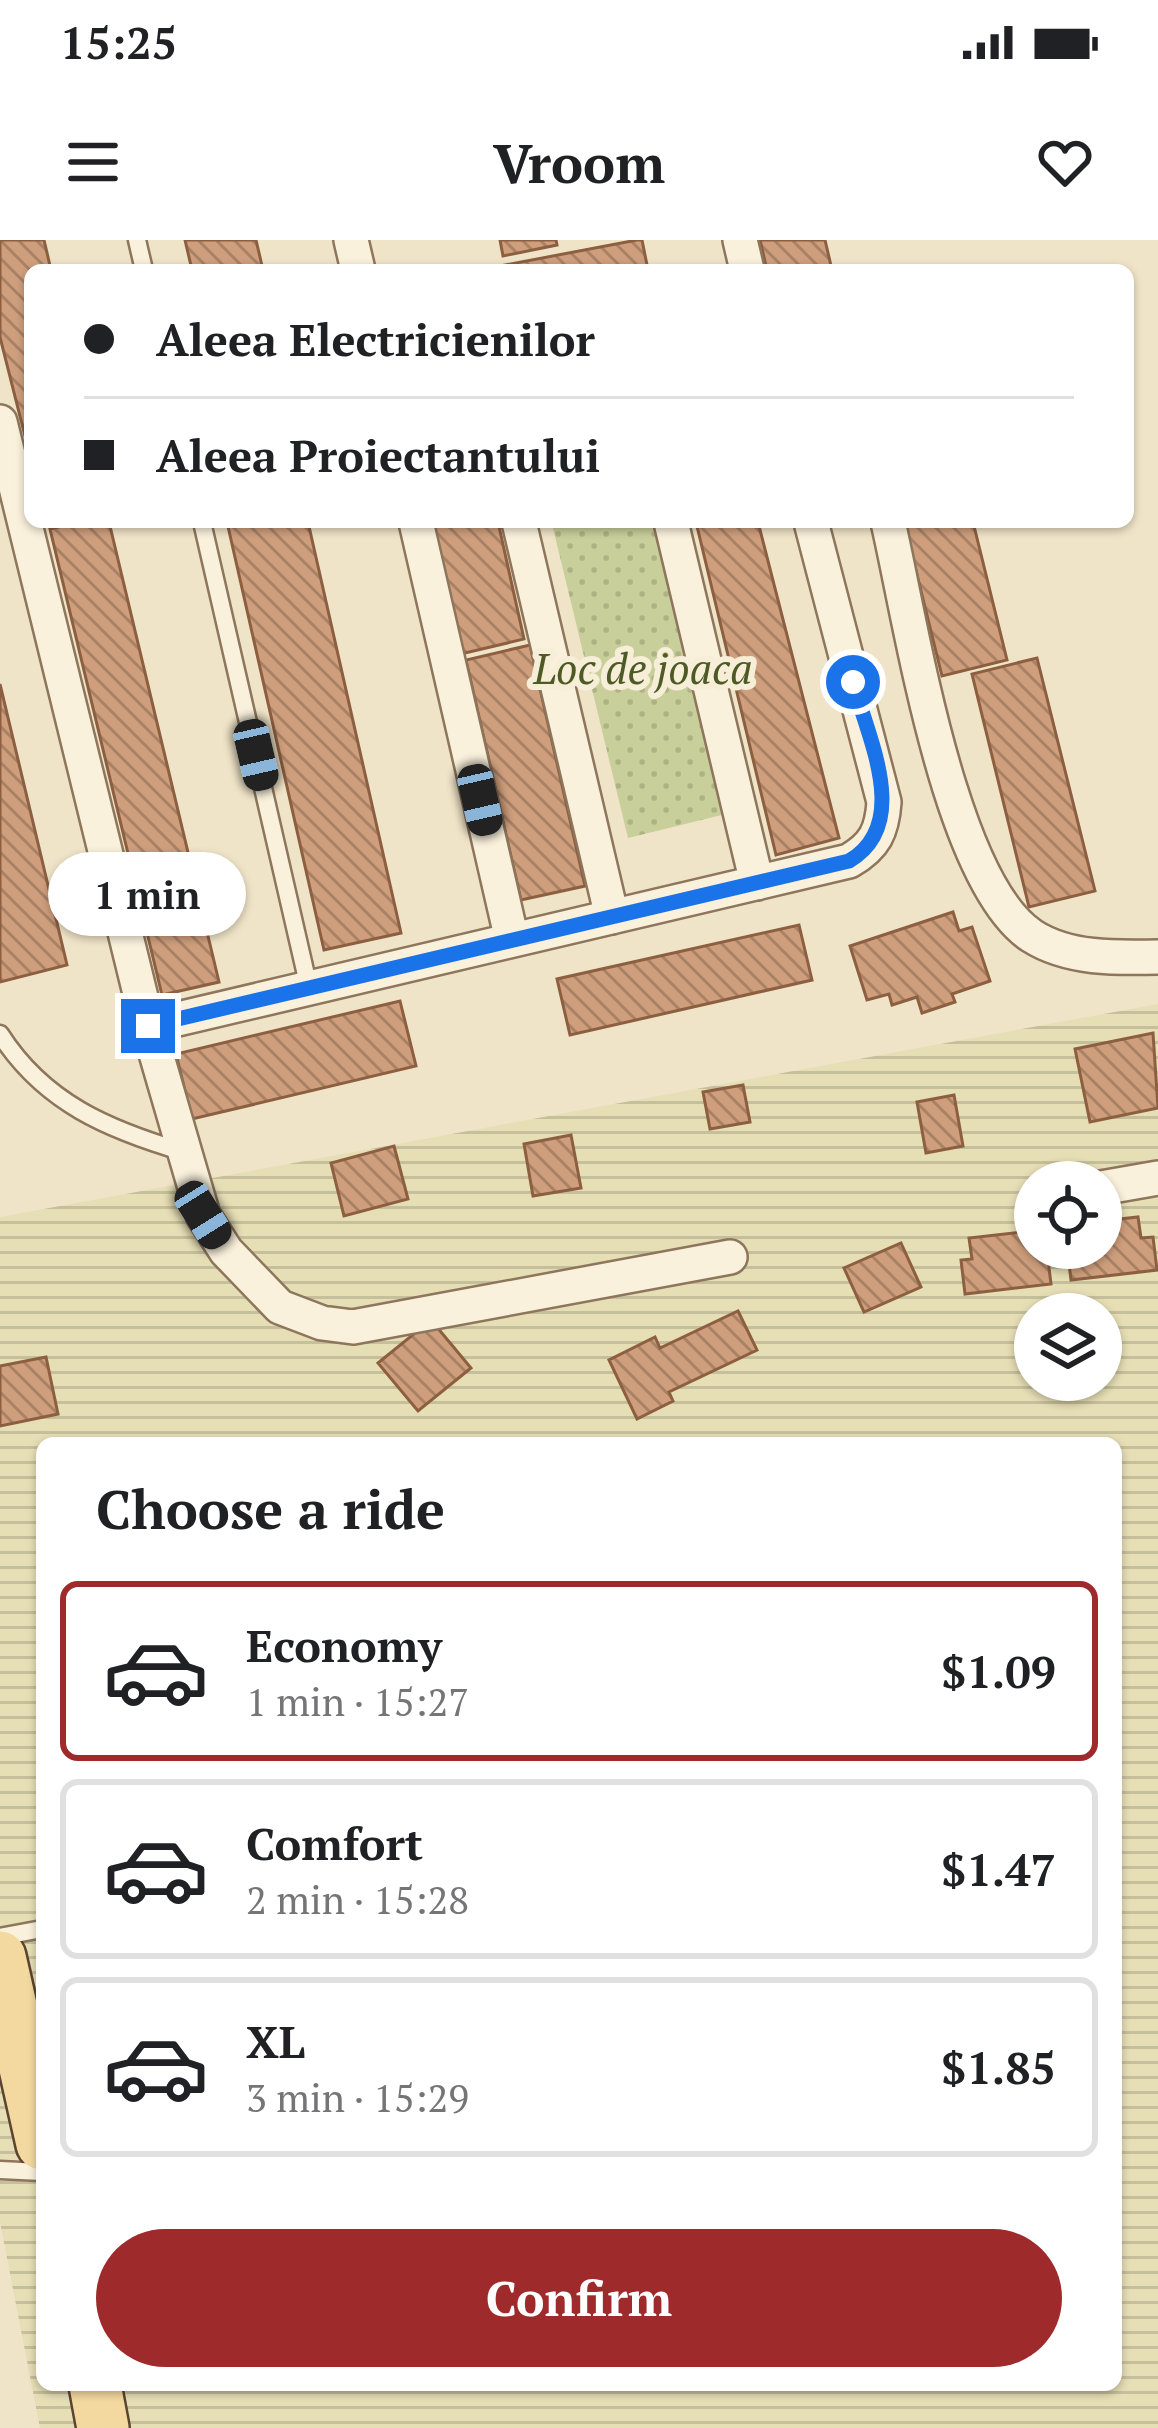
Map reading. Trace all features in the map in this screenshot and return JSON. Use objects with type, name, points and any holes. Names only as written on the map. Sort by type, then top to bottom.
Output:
[{"type":"main road","points":[[1,1959],[36,2117]]},
{"type":"main road","points":[[96,2391],[103,2428]]},
{"type":"street","points":[[0,422],[24,517]]},
{"type":"street","points":[[27,528],[148,1026],[203,1215],[226,1251],[280,1307],[322,1323],[353,1327],[730,1256]]},
{"type":"street","points":[[417,528],[512,940]]},
{"type":"street","points":[[520,528],[612,917]]},
{"type":"street","points":[[671,528],[757,883]]},
{"type":"street","points":[[148,1026],[849,861],[867,850],[883,825],[884,802],[813,528]]},
{"type":"street","points":[[889,528],[961,827],[985,885],[1031,935],[1067,952],[1158,957]]},
{"type":"street","points":[[1122,1184],[1158,1178]]},
{"type":"lane","points":[[203,528],[309,988]]},
{"type":"lane","points":[[0,1034],[25,1073],[113,1131],[185,1152]]},
{"type":"lane","points":[[1,1959],[36,1933]]},
{"type":"lane","points":[[0,2170],[36,2172]]},
{"type":"shaded area","points":[[1158,1004],[1158,2428],[40,2428],[0,2222],[0,1217]]},
{"type":"green space","name":"Loc de joaca","points":[[553,528],[665,528],[734,812],[628,838]]},
{"type":"building","points":[[0,240],[44,240],[50,264],[24,264],[24,432],[0,337]]},
{"type":"building","points":[[185,240],[256,240],[262,264],[191,264]]},
{"type":"building","points":[[500,240],[556,240],[557,245],[503,256]]},
{"type":"building","points":[[642,240],[647,264],[511,264]]},
{"type":"building","points":[[760,240],[825,240],[831,264],[766,264]]},
{"type":"building","points":[[110,528],[219,982],[162,995],[50,529]]},
{"type":"building","points":[[228,528],[309,528],[401,933],[324,950]]},
{"type":"building","points":[[432,528],[499,528],[524,639],[461,654]]},
{"type":"building","points":[[697,528],[760,528],[839,838],[776,855]]},
{"type":"building","points":[[905,528],[974,528],[1007,660],[942,676]]},
{"type":"building","points":[[530,645],[585,886],[521,900],[466,660]]},
{"type":"building","points":[[1037,658],[1095,891],[1029,907],[972,674]]},
{"type":"building","points":[[0,684],[67,965],[0,982]]},
{"type":"building","points":[[953,912],[959,931],[972,927],[990,981],[952,994],[955,1002],[922,1013],[917,997],[892,1005],[889,994],[867,1000],[850,946]]},
{"type":"building","points":[[799,925],[812,980],[570,1035],[557,979]]},
{"type":"building","points":[[400,1001],[416,1066],[192,1119],[176,1054]]},
{"type":"building","points":[[1153,1033],[1158,1108],[1090,1122],[1075,1049]]},
{"type":"building","points":[[743,1085],[750,1122],[710,1129],[703,1092]]},
{"type":"building","points":[[954,1095],[963,1146],[926,1153],[917,1102]]},
{"type":"building","points":[[571,1135],[581,1188],[533,1196],[524,1144]]},
{"type":"building","points":[[394,1146],[408,1199],[344,1216],[331,1163]]},
{"type":"building","points":[[1138,1217],[1141,1238],[1153,1237],[1157,1270],[1071,1280],[1070,1269],[1122,1269],[1122,1219]]},
{"type":"building","points":[[1014,1233],[1014,1269],[1049,1269],[1051,1284],[965,1294],[961,1260],[972,1259],[969,1238]]},
{"type":"building","points":[[901,1243],[921,1287],[864,1312],[844,1268]]},
{"type":"building","points":[[738,1311],[757,1350],[669,1392],[673,1401],[637,1419],[609,1360],[655,1337],[660,1348]]},
{"type":"building","points":[[431,1320],[471,1368],[418,1411],[378,1363]]},
{"type":"building","points":[[46,1357],[58,1414],[0,1426],[0,1366]]},
{"type":"route","points":[[148,1026],[849,861],[878,837],[884,802],[853,682]]}]
